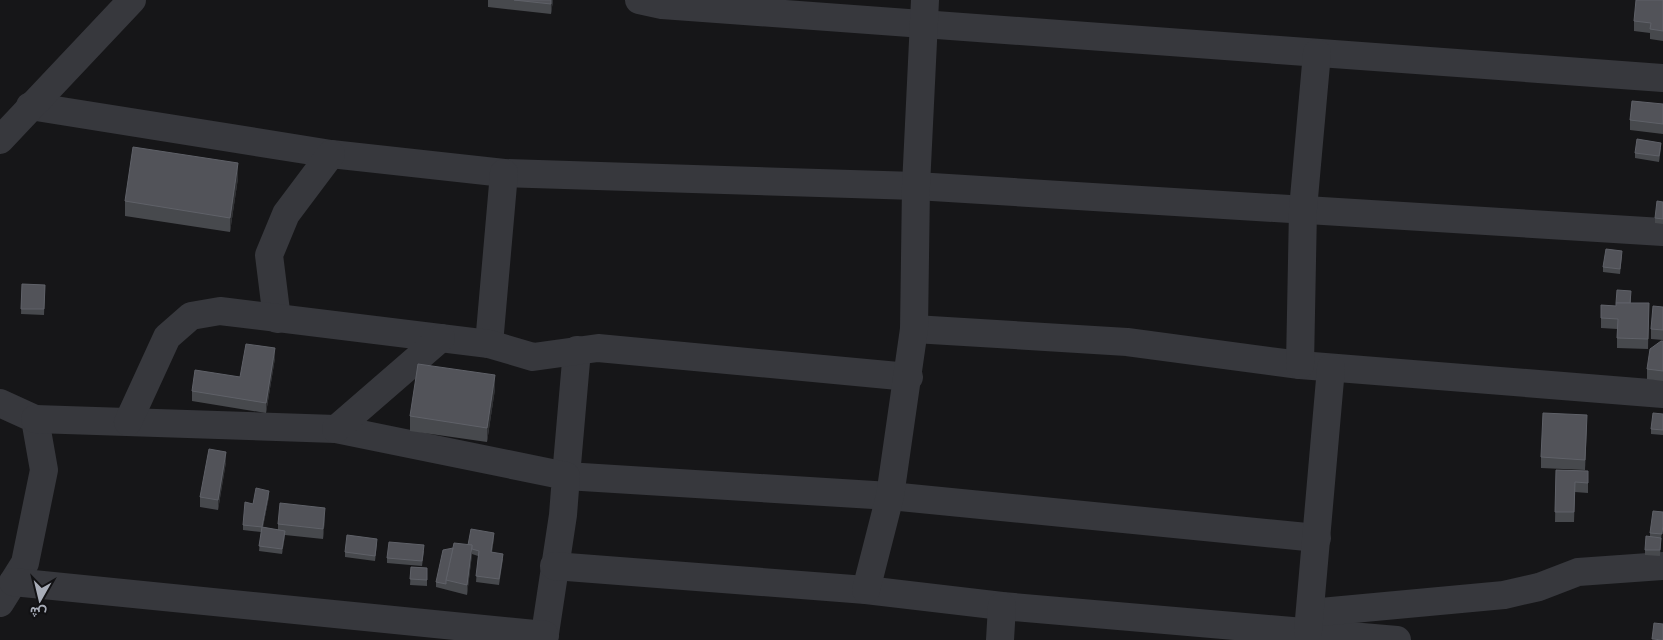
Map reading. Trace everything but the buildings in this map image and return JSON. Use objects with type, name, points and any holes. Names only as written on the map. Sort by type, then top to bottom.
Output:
[{"type":"street","points":[[0,140],[132,0]]},
{"type":"street","points":[[639,0],[662,6],[925,12],[1317,53],[1663,78]]},
{"type":"street","points":[[866,590],[890,496],[909,377],[914,329],[916,186],[925,12]]},
{"type":"street","points":[[1300,365],[1303,209],[1317,53]]},
{"type":"street","points":[[30,106],[331,154],[504,173],[916,186],[1663,232]]},
{"type":"street","points":[[277,319],[269,254],[286,214],[331,154]]},
{"type":"street","points":[[489,344],[504,173]]},
{"type":"street","points":[[128,422],[167,337],[191,316],[220,311],[489,344],[533,357],[598,348],[909,377]]},
{"type":"street","points":[[914,329],[1127,342],[1300,365],[1663,394]]},
{"type":"street","points":[[336,429],[442,338]]},
{"type":"street","points":[[36,419],[44,470],[25,563],[7,592],[545,637],[562,515],[577,350]]},
{"type":"street","points":[[1309,622],[1331,368]]},
{"type":"street","points":[[0,403],[36,419],[336,429],[566,476],[890,496],[1316,538]]},
{"type":"street","points":[[554,566],[866,590],[1002,606],[1309,622],[1397,640]]},
{"type":"street","points":[[1309,622],[1504,594],[1539,587],[1578,572],[1663,566]]},
{"type":"street","points":[[1000,640],[1002,606]]}]
